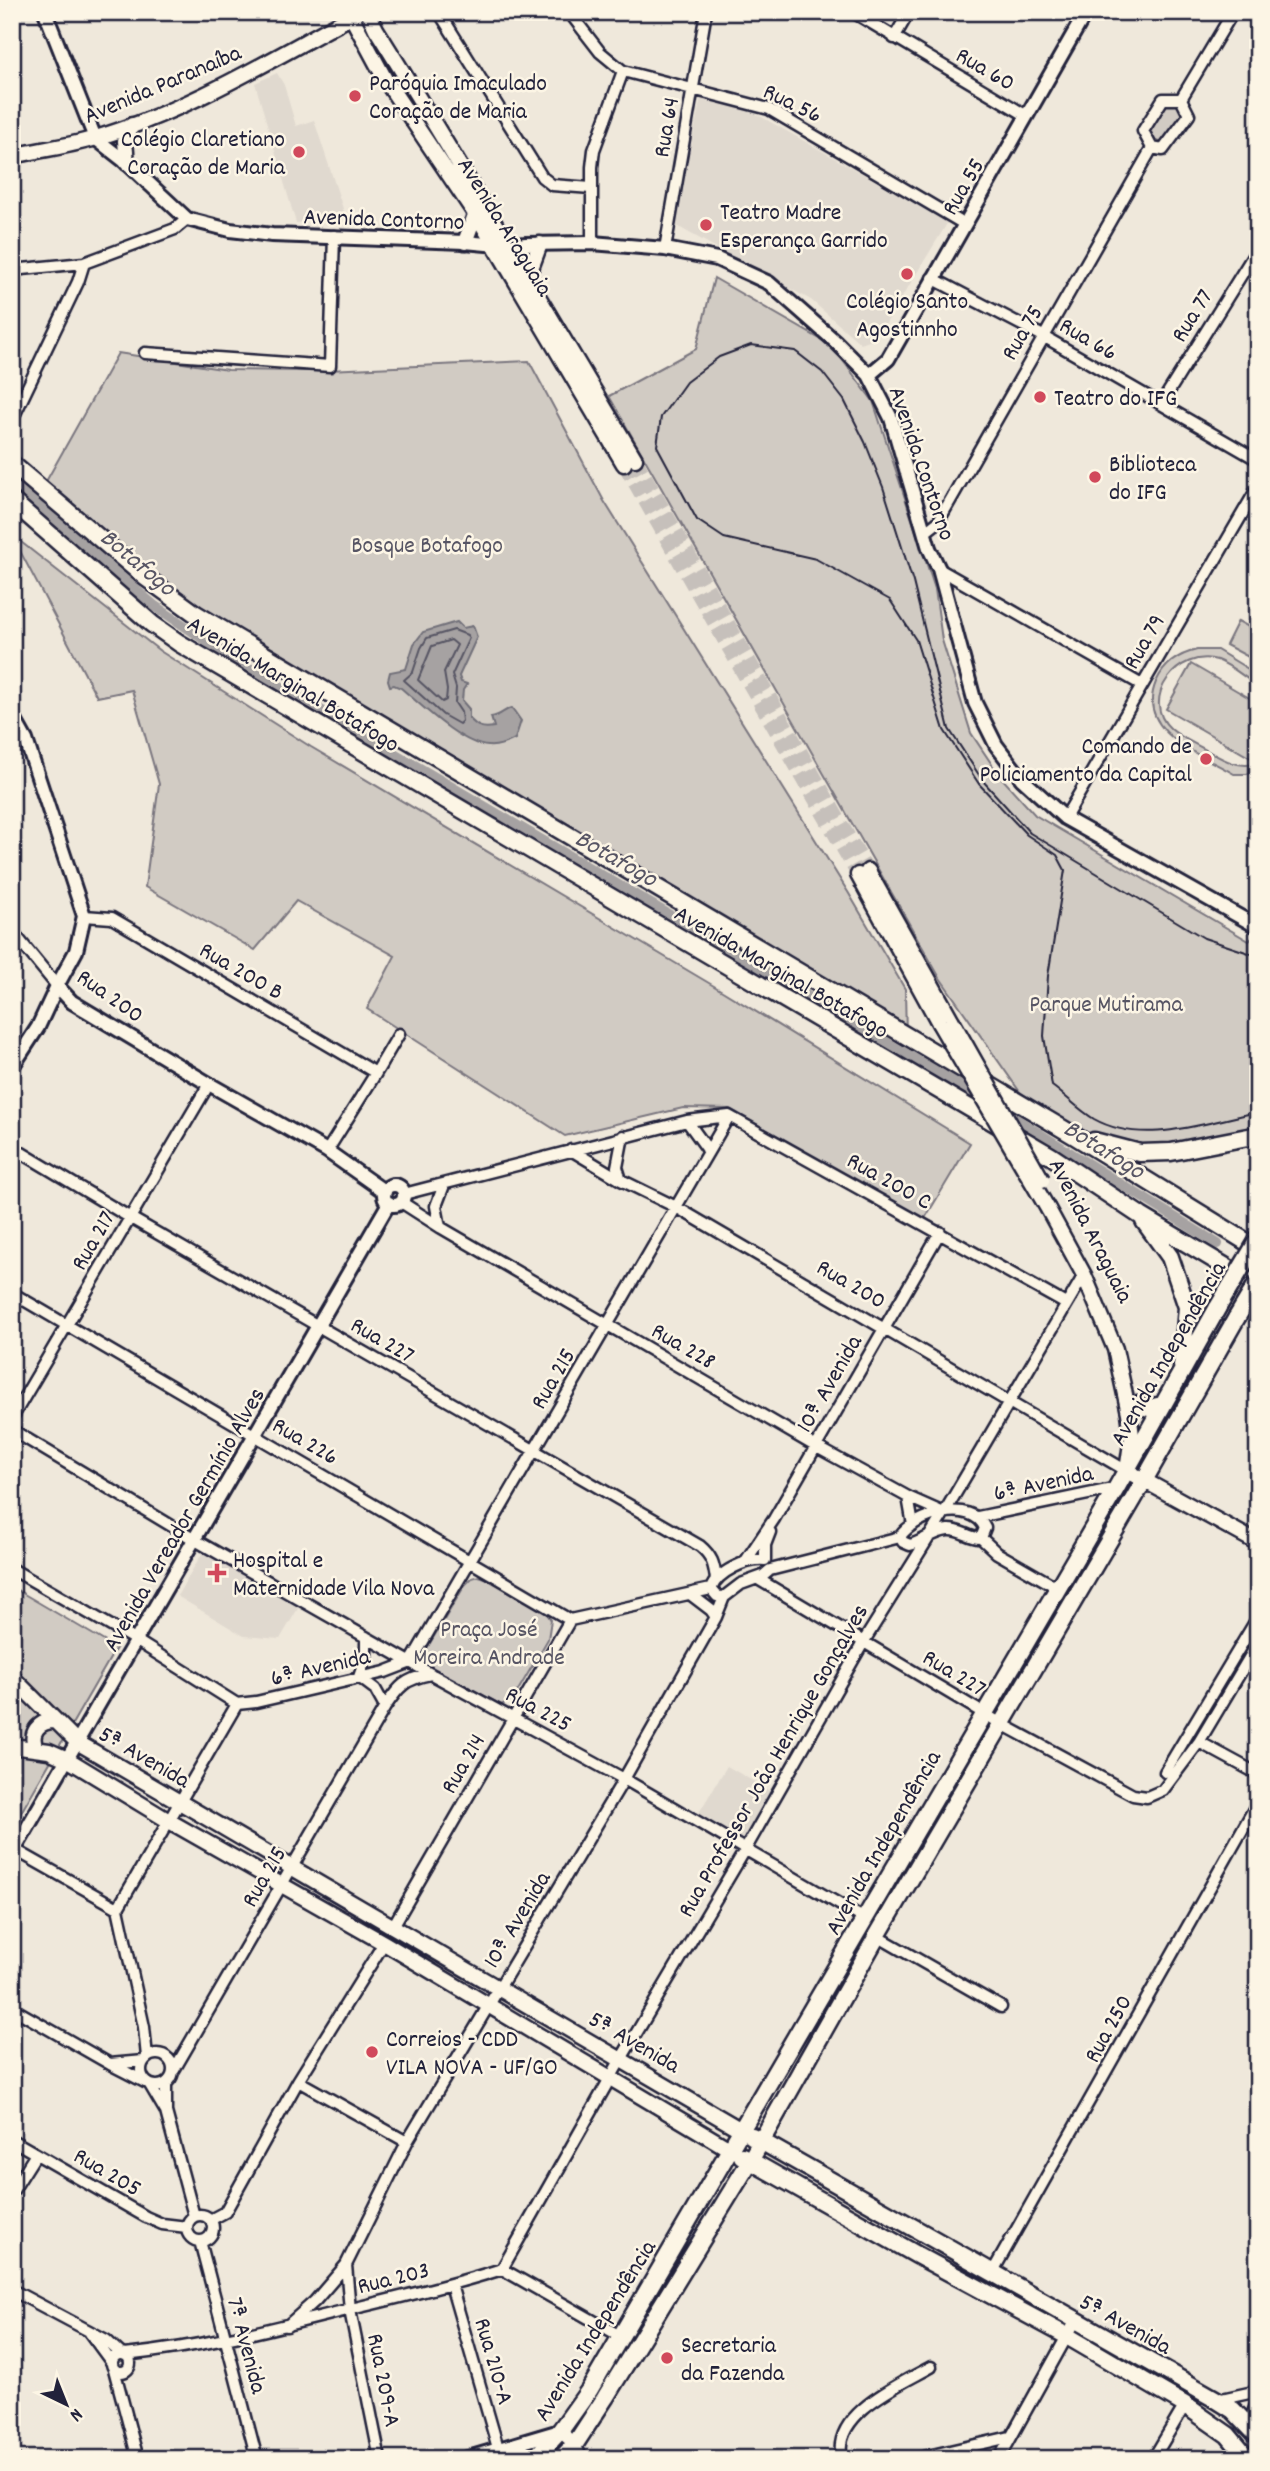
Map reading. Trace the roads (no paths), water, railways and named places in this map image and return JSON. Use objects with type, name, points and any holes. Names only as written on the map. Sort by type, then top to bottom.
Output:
[{"type":"main road","name":"Avenida Araguaia","points":[[353,14],[386,81],[475,215],[630,462],[530,284],[368,12]]},
{"type":"main road","name":"Avenida Paranaíba","points":[[12,156],[95,138],[132,125],[229,84],[353,14]]},
{"type":"main road","points":[[127,163],[125,141],[132,125]]},
{"type":"main road","points":[[465,242],[475,215]]},
{"type":"main road","points":[[530,284],[530,271],[540,244]]},
{"type":"main road","name":"Avenida Marginal Botafogo","points":[[12,464],[145,577],[196,614],[1075,1136],[1258,1249]]},
{"type":"main road","name":"Avenida Marginal Botafogo","points":[[12,501],[152,624],[179,643],[1039,1149],[1141,1216],[1258,1284]]},
{"type":"main road","name":"Avenida Araguaia","points":[[863,873],[1105,1303],[1120,1342],[1137,1405],[1142,1481]]},
{"type":"main road","points":[[1075,1136],[1140,1153],[1171,1152],[1258,1135]]},
{"type":"main road","name":"Avenida Araguaia","points":[[1053,1208],[1115,1349],[1132,1436],[1127,1471]]},
{"type":"main road","points":[[1141,1216],[1170,1257],[1187,1307],[1181,1372]]},
{"type":"main road","name":"Avenida Independência","points":[[534,2459],[560,2431],[590,2389],[1127,1471],[1162,1405],[1258,1240]]},
{"type":"main road","name":"Avenida Independência","points":[[561,2459],[579,2451],[750,2161],[1000,1723],[1258,1284]]},
{"type":"main road","points":[[1137,1405],[1149,1408],[1162,1405]]},
{"type":"main road","name":"Rua 200","points":[[1127,1471],[1258,1543]]},
{"type":"main road","name":"5ª Avenida","points":[[12,1676],[77,1742],[741,2130],[1217,2400],[1233,2410],[1253,2431]]},
{"type":"main road","points":[[36,1749],[33,1742],[36,1728],[55,1721]]},
{"type":"main road","name":"5ª Avenida","points":[[12,1746],[49,1751],[67,1759],[169,1821],[384,1943],[750,2161],[1067,2336],[1185,2405],[1228,2435],[1246,2457]]},
{"type":"main road","points":[[384,1943],[392,1936],[427,1947]]},
{"type":"main road","points":[[1246,2457],[1253,2431]]},
{"type":"street","points":[[45,12],[95,138]]},
{"type":"street","points":[[439,12],[542,177],[552,184],[591,188]]},
{"type":"street","name":"Rua 56","points":[[569,12],[600,52],[623,71],[769,109],[964,224]]},
{"type":"street","name":"Rua 64","points":[[665,249],[706,12]]},
{"type":"street","name":"Rua 60","points":[[853,12],[1027,116]]},
{"type":"street","points":[[894,38],[909,12]]},
{"type":"street","name":"Rua 55","points":[[869,375],[888,359],[1086,12]]},
{"type":"street","points":[[1181,99],[1233,12]]},
{"type":"street","points":[[592,243],[591,188],[594,150],[623,71]]},
{"type":"street","points":[[1163,99],[1181,99],[1189,115],[1163,150],[1152,148],[1143,131],[1163,99]]},
{"type":"street","name":"Avenida Contorno","points":[[95,138],[127,163],[187,219],[240,232],[465,242],[508,247],[592,243],[665,249],[717,259],[769,283],[869,375],[891,418],[924,533],[939,569],[975,703],[987,729],[1022,779],[1065,818],[1258,927]]},
{"type":"street","name":"Rua 75","points":[[924,533],[938,522],[1152,148]]},
{"type":"street","points":[[12,270],[84,263],[175,229],[187,219]]},
{"type":"street","points":[[145,353],[330,366],[334,236]]},
{"type":"street","name":"Rua 77","points":[[1161,404],[1258,248]]},
{"type":"street","points":[[12,420],[78,282],[84,263]]},
{"type":"street","name":"Rua 66","points":[[932,278],[1043,336],[1258,460]]},
{"type":"street","name":"Rua 79","points":[[1065,818],[1258,487]]},
{"type":"street","points":[[939,569],[1142,685]]},
{"type":"street","points":[[12,715],[26,740],[84,916]]},
{"type":"street","name":"Rua 200","points":[[84,916],[76,951],[57,986],[72,1002],[327,1151],[395,1198]]},
{"type":"street","name":"Rua 200 B","points":[[84,916],[112,918],[376,1073]]},
{"type":"street","points":[[12,931],[57,986],[38,1027],[12,1067]]},
{"type":"street","points":[[327,1151],[399,1034]]},
{"type":"street","name":"Rua 217","points":[[12,1418],[209,1084]]},
{"type":"street","points":[[395,1198],[623,1136],[687,1121],[729,1116]]},
{"type":"street","name":"Rua 215","points":[[411,1662],[729,1116]]},
{"type":"street","name":"Rua 200 C","points":[[729,1116],[1066,1304]]},
{"type":"street","points":[[687,1121],[708,1150]]},
{"type":"street","points":[[621,1180],[617,1167],[623,1136]]},
{"type":"street","name":"Rua 227","points":[[12,1147],[700,1546],[710,1555],[714,1564],[713,1584]]},
{"type":"street","name":"Rua 200","points":[[571,1150],[621,1180],[676,1207],[1127,1471]]},
{"type":"street","points":[[440,1227],[436,1206],[444,1185]]},
{"type":"street","name":"Rua 228","points":[[395,1198],[440,1227],[816,1446],[908,1497],[944,1513]]},
{"type":"street","name":"Avenida Vereador Germínio Alves","points":[[13,1851],[395,1198]]},
{"type":"street","name":"10ª Avenida","points":[[745,1562],[774,1518],[940,1232]]},
{"type":"street","name":"Rua Professor João Henrique Gonçalves","points":[[502,2269],[864,1641],[944,1513],[1084,1275]]},
{"type":"street","name":"Rua 226","points":[[12,1293],[570,1620]]},
{"type":"street","name":"Rua 225","points":[[12,1430],[195,1540],[431,1674],[624,1779],[863,1919]]},
{"type":"street","name":"6ª Avenida","points":[[570,1620],[690,1594],[713,1584],[745,1562],[767,1565],[900,1537],[914,1525],[944,1513],[968,1513],[978,1517],[1117,1487]]},
{"type":"street","points":[[908,1497],[914,1525]]},
{"type":"street","name":"6ª Avenida","points":[[900,1537],[910,1545],[951,1530],[981,1538],[985,1528],[978,1517]]},
{"type":"street","name":"10ª Avenida","points":[[767,1565],[765,1545],[774,1518]]},
{"type":"street","points":[[981,1538],[997,1553],[1058,1588]]},
{"type":"street","name":"6ª Avenida","points":[[724,1597],[741,1584],[758,1579],[767,1565]]},
{"type":"street","points":[[12,1569],[137,1641],[237,1704],[118,1908],[144,2026],[145,2059],[140,2072],[166,2112]]},
{"type":"street","points":[[463,1572],[484,1569]]},
{"type":"street","name":"Rua 227","points":[[758,1579],[1000,1723],[1133,1795],[1147,1797],[1163,1790],[1199,1742]]},
{"type":"street","points":[[713,1584],[718,1596],[724,1597]]},
{"type":"street","points":[[690,1594],[716,1617]]},
{"type":"street","name":"10ª Avenida","points":[[287,2326],[315,2301],[346,2265],[407,2142],[624,1779],[716,1617],[724,1597]]},
{"type":"street","points":[[1165,1772],[1258,1617]]},
{"type":"street","name":"Rua 214","points":[[392,1928],[570,1620]]},
{"type":"street","points":[[366,1637],[366,1657],[359,1677],[375,1689],[385,1707]]},
{"type":"street","points":[[1258,1643],[1199,1742],[1258,1774]]},
{"type":"street","name":"6ª Avenida","points":[[237,1704],[385,1672],[411,1662]]},
{"type":"street","name":"Rua 215","points":[[174,2070],[385,1707],[398,1688],[407,1681],[431,1674]]},
{"type":"street","points":[[498,1710],[519,1705]]},
{"type":"street","name":"Rua 250","points":[[992,2273],[1258,1802]]},
{"type":"street","points":[[13,1851],[118,1908]]},
{"type":"street","points":[[877,1936],[1001,2007]]},
{"type":"street","points":[[210,2220],[225,2212],[298,2081],[384,1943]]},
{"type":"street","points":[[12,2008],[148,2083],[155,2086],[166,2084],[174,2070],[173,2064],[144,2026]]},
{"type":"street","points":[[110,2064],[164,2055],[189,2044]]},
{"type":"street","points":[[298,2081],[407,2142]]},
{"type":"street","points":[[166,2084],[166,2112],[194,2217]]},
{"type":"street","name":"Rua 205","points":[[12,2140],[146,2217],[162,2224],[187,2227]]},
{"type":"street","points":[[12,2192],[36,2154]]},
{"type":"street","points":[[202,2215],[210,2220],[213,2227],[211,2235],[200,2241],[189,2235],[187,2227],[194,2217],[202,2215]]},
{"type":"street","name":"7ª Avenida","points":[[200,2241],[257,2459]]},
{"type":"street","points":[[346,2265],[350,2309]]},
{"type":"street","points":[[502,2269],[620,2336]]},
{"type":"street","name":"Rua 203","points":[[123,2355],[225,2340],[287,2326],[451,2285],[502,2269]]},
{"type":"street","name":"Rua 210-A","points":[[451,2285],[498,2448]]},
{"type":"street","points":[[12,2290],[106,2340],[123,2355]]},
{"type":"street","name":"Rua 209-A","points":[[350,2309],[380,2459]]},
{"type":"street","points":[[999,2459],[1076,2320]]},
{"type":"street","points":[[87,2330],[120,2367]]},
{"type":"street","name":"Rua 203","points":[[120,2367],[159,2351]]},
{"type":"street","points":[[123,2355],[115,2356],[120,2367],[120,2394],[138,2459]]},
{"type":"street","points":[[842,2459],[841,2444],[858,2413],[875,2399],[931,2367]]},
{"type":"street","points":[[1217,2400],[1258,2391]]},
{"type":"street","points":[[1253,2431],[1258,2400]]},
{"type":"street","points":[[1153,2459],[1185,2405]]},
{"type":"street","points":[[465,2459],[560,2431],[579,2451]]},
{"type":"street","points":[[915,2459],[1010,2437]]},
{"type":"street","points":[[498,2448],[511,2454],[514,2459]]},
{"type":"water","points":[[457,622],[463,628],[473,626],[477,637],[459,676],[461,682],[467,684],[463,690],[462,701],[469,709],[469,718],[480,727],[494,727],[491,717],[512,708],[521,721],[515,739],[488,746],[466,739],[442,723],[401,688],[390,686],[390,672],[406,669],[414,644],[423,632]]},
{"type":"waterway","name":"Botafogo","points":[[12,484],[155,606],[229,656],[983,1099]]},
{"type":"waterway","name":"Botafogo","points":[[1006,1113],[1218,1244]]},
{"type":"tunnel","points":[[635,459],[868,871]]},
{"type":"tunnel","points":[[624,464],[858,875]]},
{"type":"tram line","points":[[1258,956],[1204,938],[1030,833],[983,781],[949,729],[913,582],[883,487],[844,400],[822,372],[795,351],[751,345],[719,357],[686,382],[661,417],[657,446],[697,520],[724,538],[816,559],[890,600],[916,640],[944,730],[979,784],[1027,835],[1057,855],[1065,870],[1048,976],[1044,1036],[1052,1086],[1094,1119],[1133,1131],[1175,1130],[1258,1112]]},
{"type":"place","name":"Paróquia Imaculado Coração de Maria","points":[[355,96]]},
{"type":"place","name":"Colégio Claretiano Coração de Maria","points":[[299,152]]},
{"type":"place","name":"Teatro Madre Esperança Garrido","points":[[706,225]]},
{"type":"place","name":"Colégio Santo Agostinnho","points":[[907,274]]},
{"type":"place","name":"Teatro do IFG","points":[[1040,397]]},
{"type":"place","name":"Biblioteca do IFG","points":[[1095,477]]},
{"type":"place","name":"Comando de Policiamento da Capital","points":[[1206,759]]},
{"type":"place","name":"Hospital e Maternidade Vila Nova","points":[[217,1573]]},
{"type":"place","name":"Correios - CDD VILA NOVA - UF/GO","points":[[372,2052]]},
{"type":"place","name":"Secretaria da Fazenda","points":[[667,2358]]},
{"type":"park label","name":"Bosque Botafogo","points":[[427,544]]},
{"type":"park label","name":"Parque Mutirama","points":[[1106,1003]]},
{"type":"park label","name":"Praça José Moreira Andrade","points":[[489,1642]]}]
